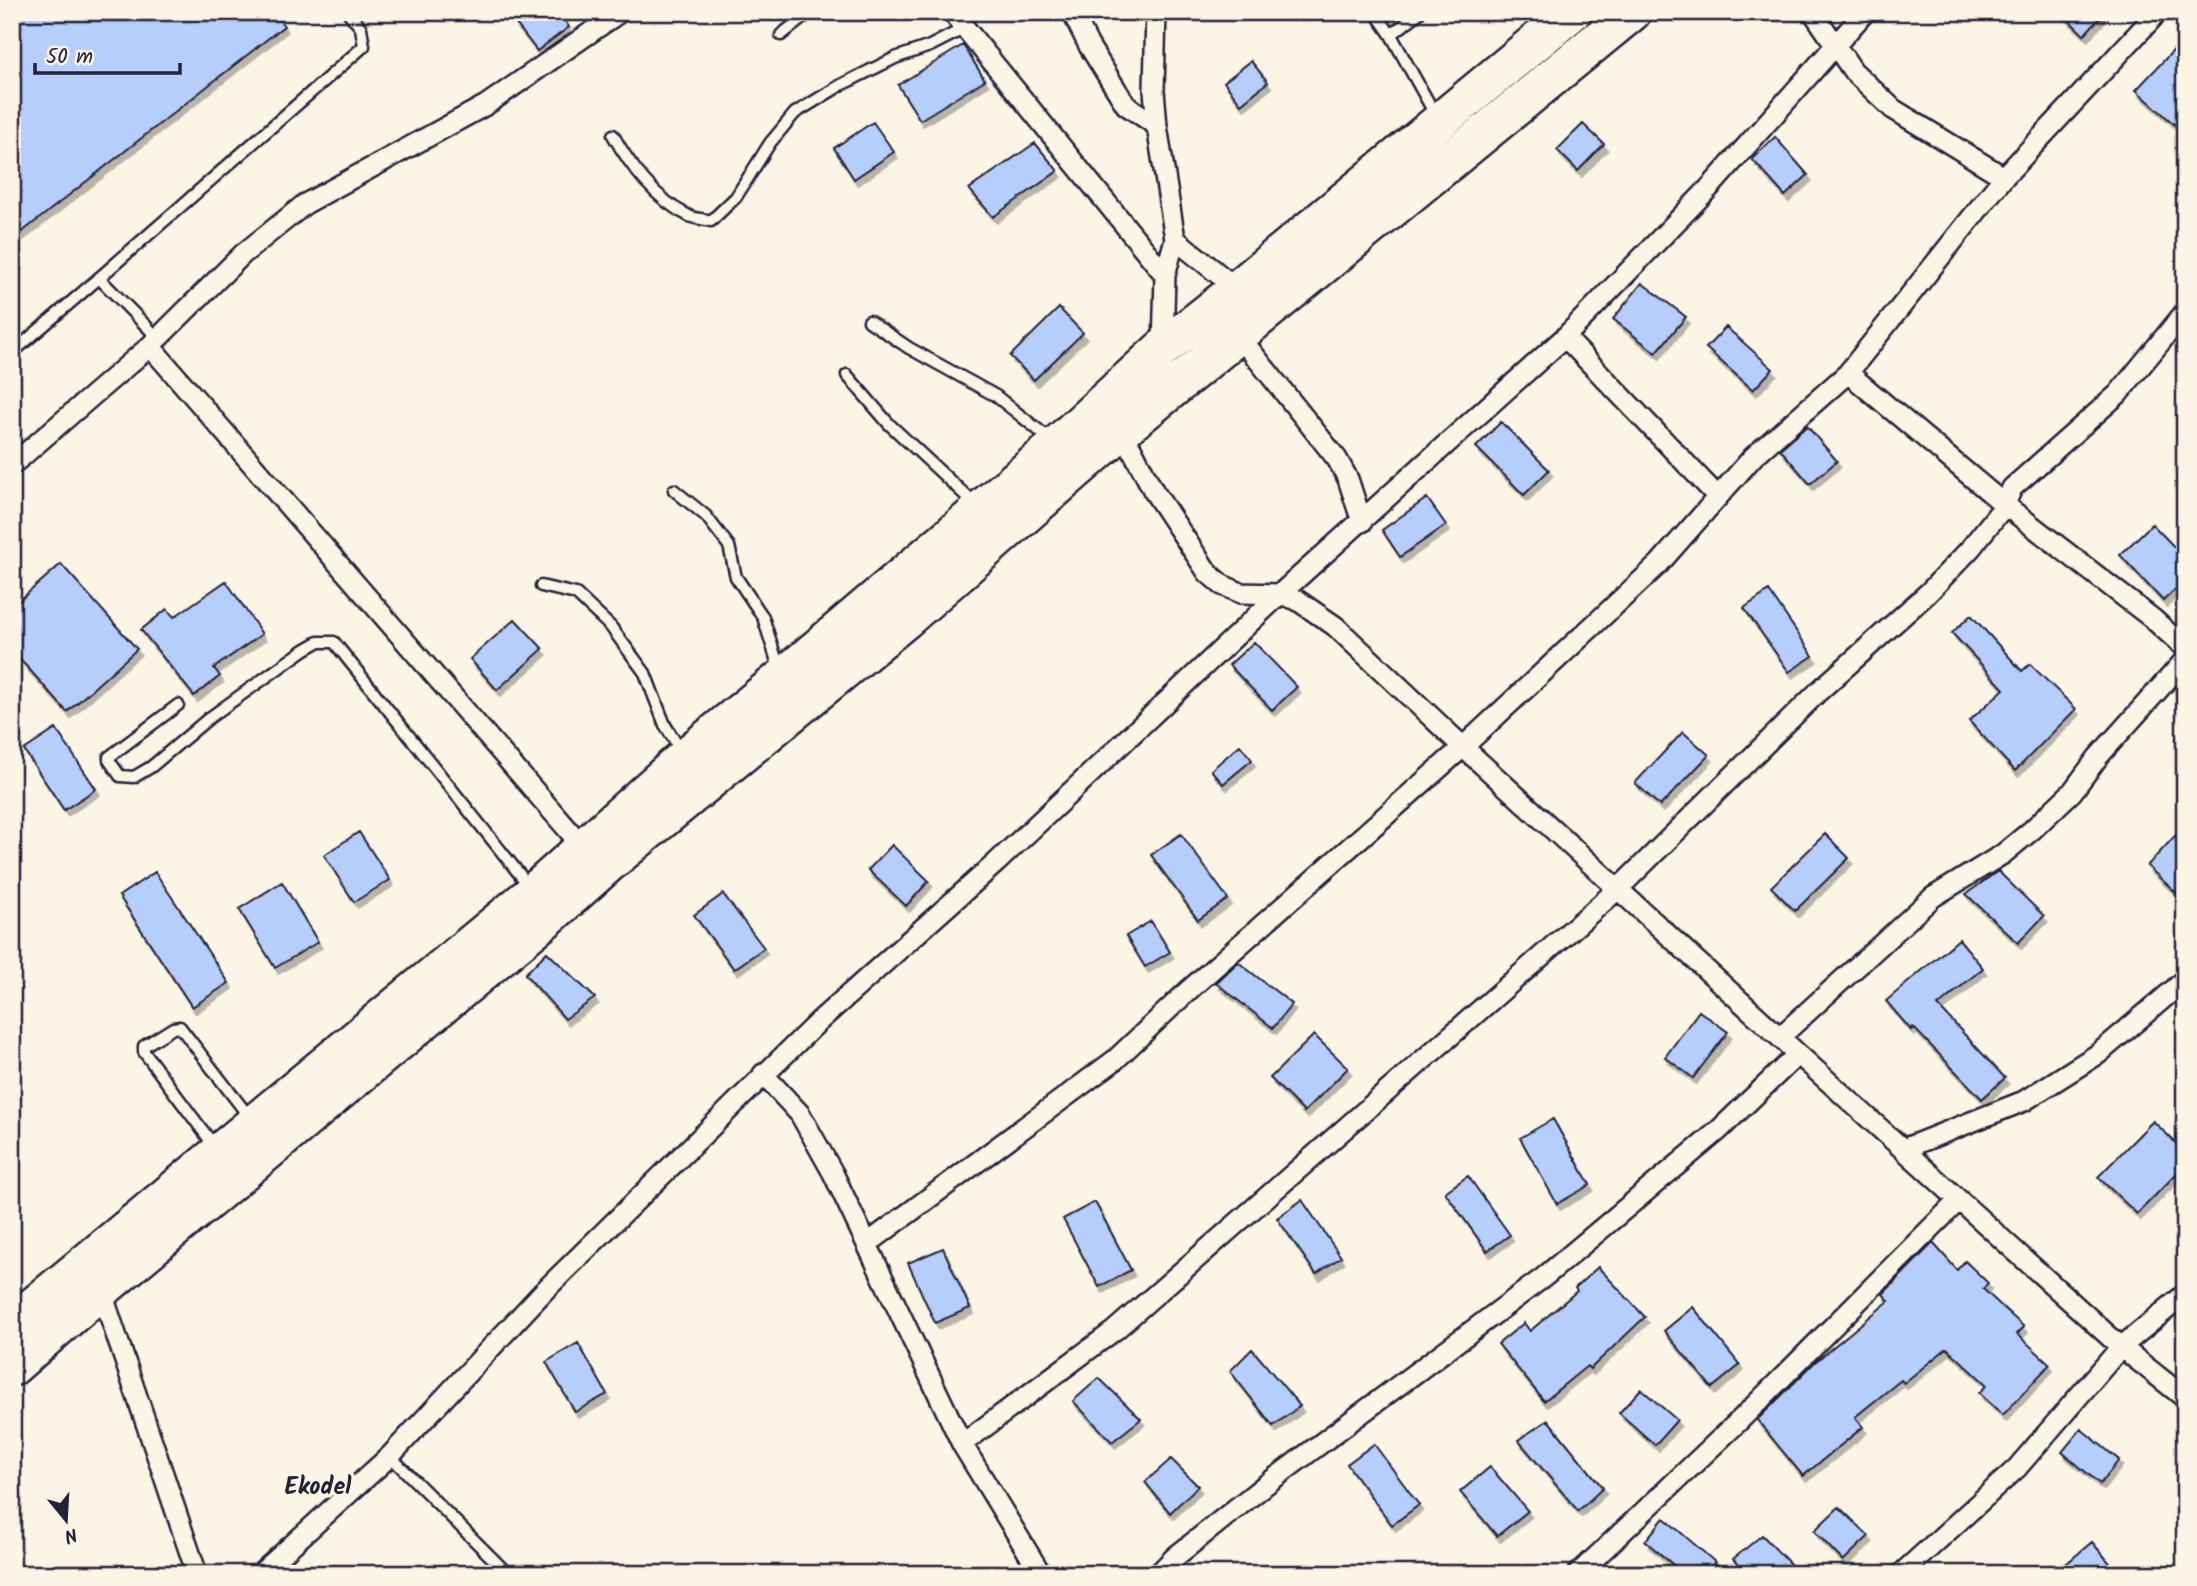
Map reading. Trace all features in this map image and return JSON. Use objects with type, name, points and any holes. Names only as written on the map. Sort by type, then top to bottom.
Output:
[{"type":"highway","points":[[12,1324],[534,892],[685,757],[1057,445],[1163,348],[1572,12]]},
{"type":"highway","points":[[12,1367],[608,864],[905,621],[1122,430],[1632,12]]},
{"type":"street","points":[[12,465],[154,342],[243,254],[305,204],[486,105],[620,12]]},
{"type":"street","points":[[952,12],[966,20],[1165,275]]},
{"type":"street","points":[[1072,12],[1089,46],[1126,105],[1157,126]]},
{"type":"street","points":[[1156,12],[1154,90],[1157,126],[1175,239],[1165,275],[1163,348]]},
{"type":"street","points":[[1813,12],[1853,71],[1893,109],[2004,177]]},
{"type":"street","points":[[260,1574],[390,1456],[543,1292],[763,1074],[997,862],[1280,594],[1564,337],[1711,186],[1865,12]]},
{"type":"street","points":[[867,1244],[1115,1060],[1189,989],[1463,747],[1659,564],[1753,457],[1848,373],[2004,177],[2158,12]]},
{"type":"street","points":[[1175,239],[1238,288],[1250,326],[1348,479],[1362,522]]},
{"type":"street","points":[[962,1444],[1115,1330],[1618,889],[1819,691],[1928,593],[1970,549],[2005,505],[2012,488],[2118,394],[2185,312]]},
{"type":"street","points":[[1564,337],[1718,497]]},
{"type":"street","points":[[154,342],[583,847]]},
{"type":"street","points":[[1848,373],[2005,505],[2153,619],[2185,648]]},
{"type":"street","points":[[1122,430],[1153,489],[1208,573],[1223,585],[1241,593],[1280,594],[1297,600],[1335,626],[1798,1054],[2122,1347],[2185,1398]]},
{"type":"street","points":[[1780,1037],[1933,897],[2003,854],[2032,830],[2072,792],[2112,741],[2185,660]]},
{"type":"street","points":[[1903,1149],[2024,1101],[2098,1054],[2185,980]]},
{"type":"street","points":[[1158,1574],[1175,1557],[1264,1486],[1544,1277],[1719,1130],[1798,1054]]},
{"type":"street","points":[[763,1074],[800,1114],[833,1173],[962,1444],[1041,1574]]},
{"type":"street","points":[[1578,1574],[1740,1420],[1959,1200]]},
{"type":"street","points":[[101,1290],[197,1574]]},
{"type":"street","points":[[1901,1574],[2017,1468],[2122,1347],[2185,1294]]},
{"type":"lane","points":[[12,354],[364,47],[362,28],[348,12]]},
{"type":"lane","points":[[781,35],[810,12]]},
{"type":"lane","points":[[1375,12],[1391,35],[1439,122]]},
{"type":"lane","points":[[1391,35],[1420,12]]},
{"type":"lane","points":[[613,135],[628,163],[668,202],[690,216],[711,221],[736,197],[770,143],[795,113],[841,85],[895,58],[930,46],[966,20]]},
{"type":"lane","points":[[99,278],[154,342]]},
{"type":"lane","points":[[869,321],[909,348],[996,396],[1057,445]]},
{"type":"lane","points":[[847,375],[889,424],[980,509]]},
{"type":"lane","points":[[674,490],[706,516],[729,546],[736,577],[763,617],[782,678]]},
{"type":"lane","points":[[541,586],[576,594],[611,627],[645,673],[665,725],[685,757]]},
{"type":"lane","points":[[178,705],[109,757],[120,776],[134,777],[151,767],[209,718],[304,650],[318,642],[334,642],[534,892]]},
{"type":"lane","points":[[220,1153],[144,1052],[144,1046],[173,1028],[180,1027],[255,1124]]},
{"type":"lane","points":[[390,1456],[508,1574]]},
{"type":"building","points":[[12,12],[273,12],[284,26],[12,240]]},
{"type":"building","points":[[507,12],[559,12],[569,27],[537,51]]},
{"type":"building","points":[[2060,12],[2105,12],[2084,35]]},
{"type":"building","points":[[2185,38],[2185,134],[2136,90]]},
{"type":"building","points":[[963,45],[985,80],[920,120],[898,85]]},
{"type":"building","points":[[1251,61],[1268,82],[1241,104],[1224,82]]},
{"type":"building","points":[[873,122],[894,152],[854,179],[834,148]]},
{"type":"building","points":[[1583,124],[1604,144],[1578,171],[1557,150]]},
{"type":"building","points":[[1775,137],[1808,175],[1785,196],[1752,159]]},
{"type":"building","points":[[1035,143],[1058,171],[993,217],[969,189]]},
{"type":"building","points":[[1642,283],[1686,317],[1656,353],[1613,319]]},
{"type":"building","points":[[1059,308],[1083,333],[1034,380],[1010,356]]},
{"type":"building","points":[[1726,327],[1773,369],[1753,390],[1706,348]]},
{"type":"building","points":[[1501,422],[1549,470],[1524,495],[1476,447]]},
{"type":"building","points":[[1807,426],[1837,461],[1810,484],[1780,449]]},
{"type":"building","points":[[1427,498],[1446,525],[1400,557],[1382,530]]},
{"type":"building","points":[[2152,524],[2185,558],[2185,580],[2163,601],[2120,555]]},
{"type":"building","points":[[61,564],[137,649],[67,712],[12,650],[12,607]]},
{"type":"building","points":[[226,581],[262,634],[214,668],[220,676],[194,696],[141,630],[167,609],[174,617]]},
{"type":"building","points":[[1769,591],[1813,656],[1789,672],[1744,608]]},
{"type":"building","points":[[1971,615],[2022,671],[2030,664],[2076,709],[2015,771],[1969,721],[2004,689],[1952,633]]},
{"type":"building","points":[[515,619],[543,649],[497,690],[470,659]]},
{"type":"building","points":[[1254,642],[1297,687],[1272,710],[1229,665]]},
{"type":"building","points":[[56,729],[96,789],[64,810],[24,750]]},
{"type":"building","points":[[1683,732],[1709,755],[1660,806],[1635,783]]},
{"type":"building","points":[[1240,745],[1252,760],[1223,784],[1211,770]]},
{"type":"building","points":[[2185,825],[2185,901],[2147,866]]},
{"type":"building","points":[[359,832],[390,880],[354,902],[324,855]]},
{"type":"building","points":[[1181,834],[1228,899],[1198,920],[1151,855]]},
{"type":"building","points":[[1825,834],[1849,858],[1795,911],[1771,887]]},
{"type":"building","points":[[892,845],[929,881],[906,906],[868,870]]},
{"type":"building","points":[[1998,871],[2044,916],[2018,943],[1966,894]]},
{"type":"building","points":[[155,872],[229,983],[192,1007],[119,896]]},
{"type":"building","points":[[282,882],[318,942],[275,968],[239,909]]},
{"type":"building","points":[[723,894],[764,948],[734,969],[694,915]]},
{"type":"building","points":[[1151,921],[1170,952],[1145,967],[1126,936]]},
{"type":"building","points":[[1959,939],[1983,968],[1938,1006],[2005,1078],[1982,1099],[1913,1027],[1911,1030],[1886,1001]]},
{"type":"building","points":[[547,952],[595,998],[565,1019],[525,974]]},
{"type":"building","points":[[1238,962],[1292,1004],[1273,1028],[1216,983]]},
{"type":"building","points":[[1699,1011],[1728,1032],[1693,1078],[1665,1057]]},
{"type":"building","points":[[1314,1035],[1348,1068],[1304,1112],[1270,1078]]},
{"type":"building","points":[[1553,1119],[1590,1185],[1557,1204],[1520,1138]]},
{"type":"building","points":[[2153,1121],[2185,1152],[2185,1165],[2137,1214],[2098,1177]]},
{"type":"building","points":[[1468,1176],[1510,1235],[1487,1251],[1445,1192]]},
{"type":"building","points":[[1302,1200],[1341,1257],[1316,1274],[1277,1218]]},
{"type":"building","points":[[1095,1202],[1131,1270],[1099,1287],[1063,1219]]},
{"type":"building","points":[[1933,1243],[1957,1270],[1965,1261],[1988,1283],[1983,1289],[2024,1327],[2017,1334],[2050,1364],[2003,1415],[1979,1393],[1987,1385],[1947,1348],[1904,1383],[1901,1380],[1855,1417],[1863,1427],[1803,1476],[1757,1420],[1815,1362],[1889,1301],[1883,1294]]},
{"type":"building","points":[[943,1248],[970,1308],[935,1323],[908,1263]]},
{"type":"building","points":[[1598,1267],[1645,1317],[1590,1369],[1587,1366],[1544,1401],[1498,1344],[1524,1323],[1530,1331],[1577,1291],[1575,1288]]},
{"type":"building","points":[[1693,1307],[1740,1365],[1712,1388],[1664,1331]]},
{"type":"building","points":[[578,1343],[607,1394],[575,1412],[546,1362]]},
{"type":"building","points":[[1252,1349],[1300,1406],[1273,1426],[1230,1371]]},
{"type":"building","points":[[1099,1378],[1141,1419],[1112,1442],[1073,1401]]},
{"type":"building","points":[[1641,1389],[1677,1420],[1655,1445],[1619,1413]]},
{"type":"building","points":[[1548,1420],[1603,1488],[1578,1511],[1518,1440]]},
{"type":"building","points":[[2081,1429],[2119,1460],[2100,1484],[2062,1452]]},
{"type":"building","points":[[1374,1444],[1419,1505],[1392,1525],[1347,1464]]},
{"type":"building","points":[[1171,1459],[1198,1486],[1170,1513],[1145,1482]]},
{"type":"building","points":[[1490,1467],[1528,1511],[1497,1536],[1460,1492]]},
{"type":"building","points":[[1839,1507],[1869,1536],[1843,1561],[1814,1531]]},
{"type":"building","points":[[1664,1518],[1715,1562],[1705,1574],[1684,1574],[1645,1541]]},
{"type":"building","points":[[1762,1535],[1800,1574],[1746,1574],[1733,1559]]},
{"type":"building","points":[[2092,1542],[2119,1574],[2054,1574]]},
{"type":"district","name":"Ekodel","points":[[318,1486]]}]
